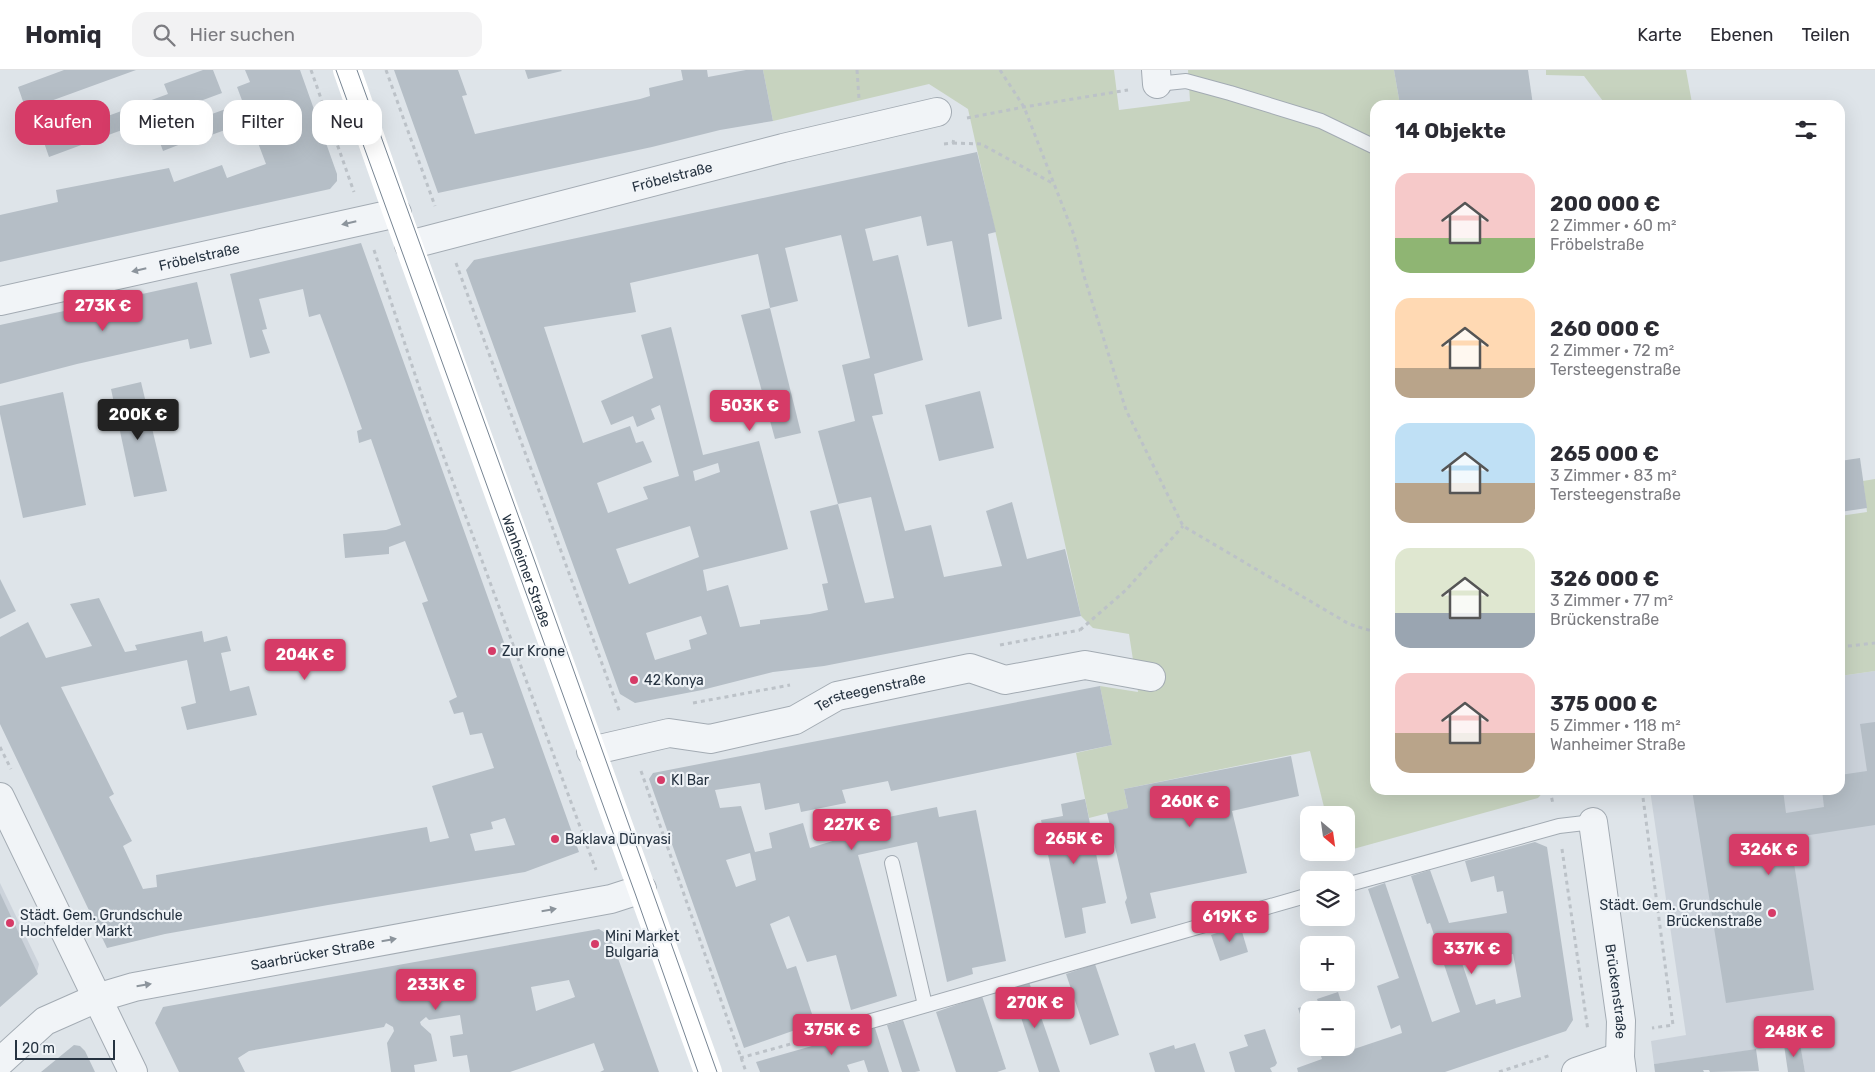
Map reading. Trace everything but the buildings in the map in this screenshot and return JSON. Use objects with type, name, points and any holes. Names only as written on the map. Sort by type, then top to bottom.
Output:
[{"type":"street","name":"Wanheimer Straße","points":[[347,70],[708,1072]]},
{"type":"street","name":"Fröbelstraße","points":[[409,245],[783,148],[937,112]]},
{"type":"street","name":"Fröbelstraße","points":[[0,301],[397,213]]},
{"type":"street","name":"Tersteegenstraße","points":[[591,751],[670,733],[710,739],[795,720],[836,696],[970,668],[1005,680],[1085,665],[1151,677]]},
{"type":"street","points":[[0,797],[133,1072]]},
{"type":"street","name":"Brückenstraße","points":[[1593,822],[1621,1021],[1621,1065]]},
{"type":"street","name":"Saarbrücker Straße","points":[[0,1062],[46,1021],[97,998],[134,987],[611,899],[642,889]]},
{"type":"street","points":[[1583,1070],[1621,1065]]},
{"type":"lane","points":[[1156,77],[1186,81],[1321,121],[1370,145]]},
{"type":"lane","points":[[1355,883],[1559,826],[1593,822]]},
{"type":"lane","points":[[892,863],[924,1005]]},
{"type":"lane","points":[[819,1036],[1300,898]]},
{"type":"path","points":[[311,70],[364,220],[428,414],[595,868],[611,899]]},
{"type":"path","points":[[386,70],[630,741],[746,1072]]},
{"type":"path","points":[[857,70],[860,100]]},
{"type":"path","points":[[1000,70],[1024,107],[1074,236],[1084,276],[1126,410],[1183,526],[1349,624],[1370,630]]},
{"type":"path","points":[[937,112],[962,119],[1156,77]]},
{"type":"path","points":[[953,142],[980,144],[1054,184]]},
{"type":"path","points":[[1085,665],[1080,630],[1126,590],[1183,526]]},
{"type":"path","points":[[1845,646],[1875,642]]},
{"type":"path","points":[[0,747],[12,773]]},
{"type":"path","points":[[1643,795],[1673,1025],[1647,1029]]},
{"type":"path","points":[[1559,826],[1589,1042],[1583,1070]]},
{"type":"path","points":[[740,1058],[819,1036]]},
{"type":"path","points":[[1499,1072],[1553,1054]]},
{"type":"shaded area","name":"Städt. Gem. Grundschule Brückenstraße","points":[[1875,671],[1875,1072],[1805,1072],[1800,1043],[1654,1064],[1651,1041],[1686,1035],[1651,795],[1845,795],[1845,675]]},
{"type":"shaded area","name":"Städt. Gem. Grundschule Hochfelder Markt","points":[[0,883],[39,964],[37,972],[0,1007]]},
{"type":"green space","points":[[763,70],[1114,70],[1119,110],[1190,101],[1188,70],[1394,70],[1399,100],[1370,100],[1370,795],[1541,795],[1538,798],[1355,849],[1355,806],[1324,806],[1310,751],[1124,789],[1128,808],[1089,818],[1076,753],[1112,745],[1100,686],[1138,692],[1129,634],[1093,628],[1081,616],[968,109],[929,84],[773,121]]},
{"type":"green space","points":[[1546,70],[1686,70],[1691,100],[1602,100],[1584,76],[1546,75]]},
{"type":"green space","points":[[1875,479],[1875,671],[1845,675],[1845,515],[1867,512],[1863,481]]},
{"type":"tram line","points":[[336,70],[698,1072]]},
{"type":"tram line","points":[[357,70],[717,1072]]},
{"type":"place","name":"Zur Krone","points":[[492,651]]},
{"type":"place","name":"42 Konya","points":[[634,680]]},
{"type":"place","name":"KI Bar","points":[[661,780]]},
{"type":"place","name":"Baklava Dünyasi","points":[[555,839]]},
{"type":"place","name":"Städt. Gem. Grundschule Brückenstraße","points":[[1772,913]]},
{"type":"place","name":"Städt. Gem. Grundschule Hochfelder Markt","points":[[10,923]]},
{"type":"place","name":"Mini Market Bulgaria","points":[[595,944]]}]
